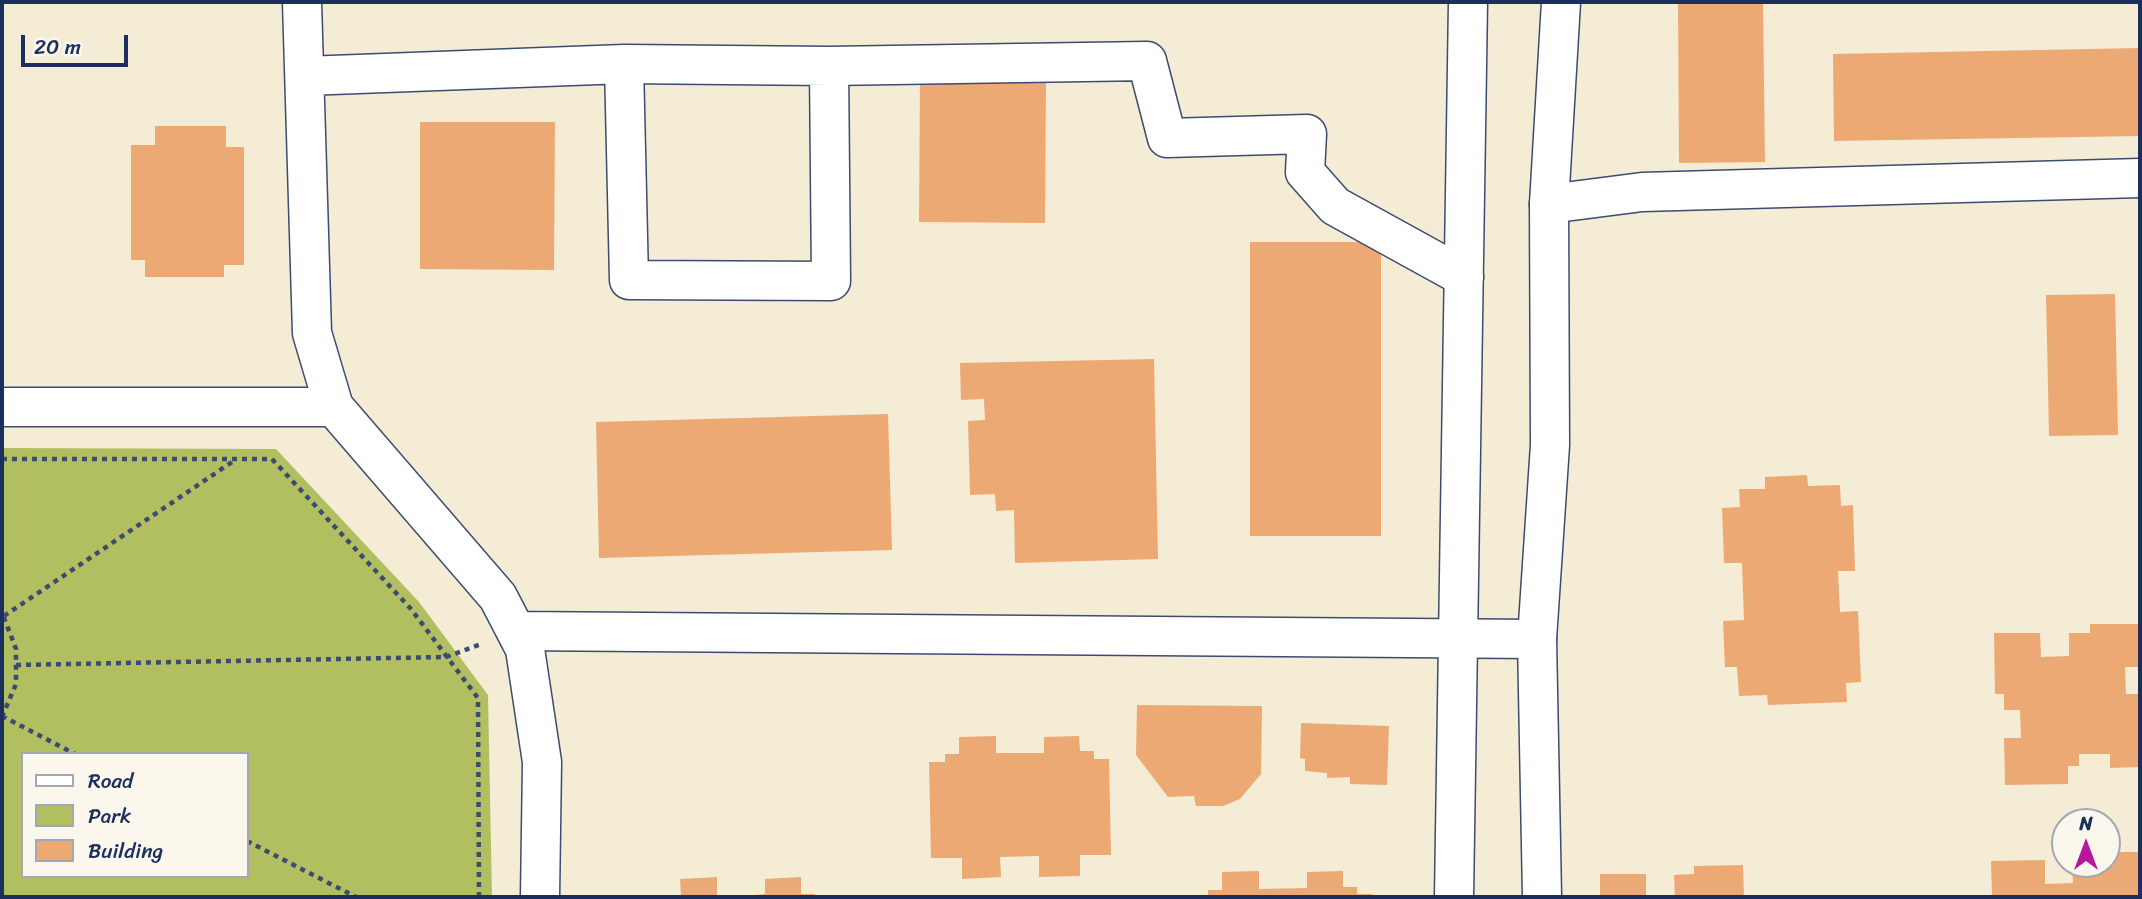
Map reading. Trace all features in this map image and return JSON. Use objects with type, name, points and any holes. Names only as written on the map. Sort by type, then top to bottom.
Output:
[{"type":"street","points":[[302,2],[312,333],[334,407],[498,597],[526,649],[542,762],[540,897]]},
{"type":"street","points":[[1454,897],[1468,2]]},
{"type":"street","points":[[1542,897],[1537,639],[1550,444],[1549,204],[1561,2]]},
{"type":"street","points":[[305,76],[624,64],[829,66],[1147,61],[1167,138],[1307,134],[1305,172],[1335,206],[1464,277]]},
{"type":"street","points":[[624,64],[629,280],[831,281],[829,66]]},
{"type":"street","points":[[1549,204],[1642,192],[2140,178]]},
{"type":"street","points":[[2,407],[334,407]]},
{"type":"street","points":[[516,631],[1537,639]]},
{"type":"path","points":[[2,459],[272,460],[411,609],[478,698],[479,897]]},
{"type":"path","points":[[71,752],[2,716],[16,684],[16,649],[3,615],[236,460]]},
{"type":"path","points":[[16,665],[446,657],[516,631]]},
{"type":"path","points":[[248,843],[356,897]]},
{"type":"green space","points":[[2,448],[276,449],[419,602],[488,695],[492,897],[2,897]]},
{"type":"building","points":[[1678,2],[1763,2],[1765,162],[1679,163]]},
{"type":"building","points":[[2140,48],[2140,136],[1834,141],[1833,54]]},
{"type":"building","points":[[920,76],[1046,77],[1045,223],[919,222]]},
{"type":"building","points":[[420,122],[555,122],[554,270],[420,269]]},
{"type":"building","points":[[155,126],[226,126],[226,147],[244,147],[244,265],[224,265],[224,277],[145,277],[145,260],[131,260],[131,145],[155,145]]},
{"type":"building","points":[[1250,242],[1381,242],[1381,536],[1250,536]]},
{"type":"building","points":[[2115,294],[2118,435],[2049,436],[2046,295]]},
{"type":"building","points":[[1154,359],[1158,559],[1015,563],[1014,510],[996,511],[995,494],[970,495],[968,421],[985,420],[984,399],[961,400],[960,363]]},
{"type":"building","points":[[888,414],[892,550],[599,558],[596,422]]},
{"type":"building","points":[[1807,475],[1808,486],[1840,485],[1841,506],[1853,505],[1855,571],[1838,571],[1840,612],[1858,611],[1861,682],[1846,683],[1847,702],[1768,705],[1767,695],[1739,696],[1737,667],[1725,667],[1723,621],[1744,620],[1742,563],[1724,563],[1722,508],[1740,507],[1739,489],[1765,489],[1765,477]]},
{"type":"building","points":[[2090,624],[2138,624],[2138,667],[2125,667],[2126,694],[2140,694],[2140,767],[2110,768],[2110,754],[2079,754],[2079,766],[2068,766],[2068,784],[2005,785],[2004,738],[2021,738],[2020,710],[2004,710],[2004,694],[1995,694],[1994,633],[2040,633],[2041,657],[2069,656],[2069,633],[2090,633]]},
{"type":"building","points":[[1137,705],[1262,706],[1261,774],[1240,799],[1223,806],[1196,806],[1194,796],[1168,797],[1136,755]]},
{"type":"building","points":[[1301,723],[1389,726],[1387,785],[1350,784],[1350,777],[1327,778],[1327,773],[1305,771],[1305,759],[1300,758]]},
{"type":"building","points":[[996,736],[996,753],[1044,753],[1044,737],[1079,736],[1080,751],[1094,751],[1094,759],[1109,759],[1111,855],[1080,855],[1080,876],[1039,877],[1039,856],[1000,857],[1001,877],[962,879],[962,858],[931,858],[929,762],[945,762],[945,754],[959,754],[959,737]]},
{"type":"building","points":[[2121,852],[2140,852],[2140,895],[1992,897],[1991,861],[2045,860],[2045,884],[2073,883],[2073,878],[2121,878]]},
{"type":"building","points":[[1743,865],[1744,897],[1675,897],[1674,875],[1694,874],[1694,866]]},
{"type":"building","points":[[1259,871],[1259,889],[1307,888],[1307,872],[1343,871],[1343,887],[1357,887],[1357,894],[1372,894],[1372,897],[1208,897],[1208,890],[1222,890],[1222,872]]},
{"type":"building","points":[[1600,874],[1646,874],[1646,897],[1600,897]]},
{"type":"building","points":[[717,877],[717,897],[681,897],[680,879]]},
{"type":"building","points":[[801,877],[801,894],[815,894],[815,897],[732,897],[765,894],[765,879]]}]
